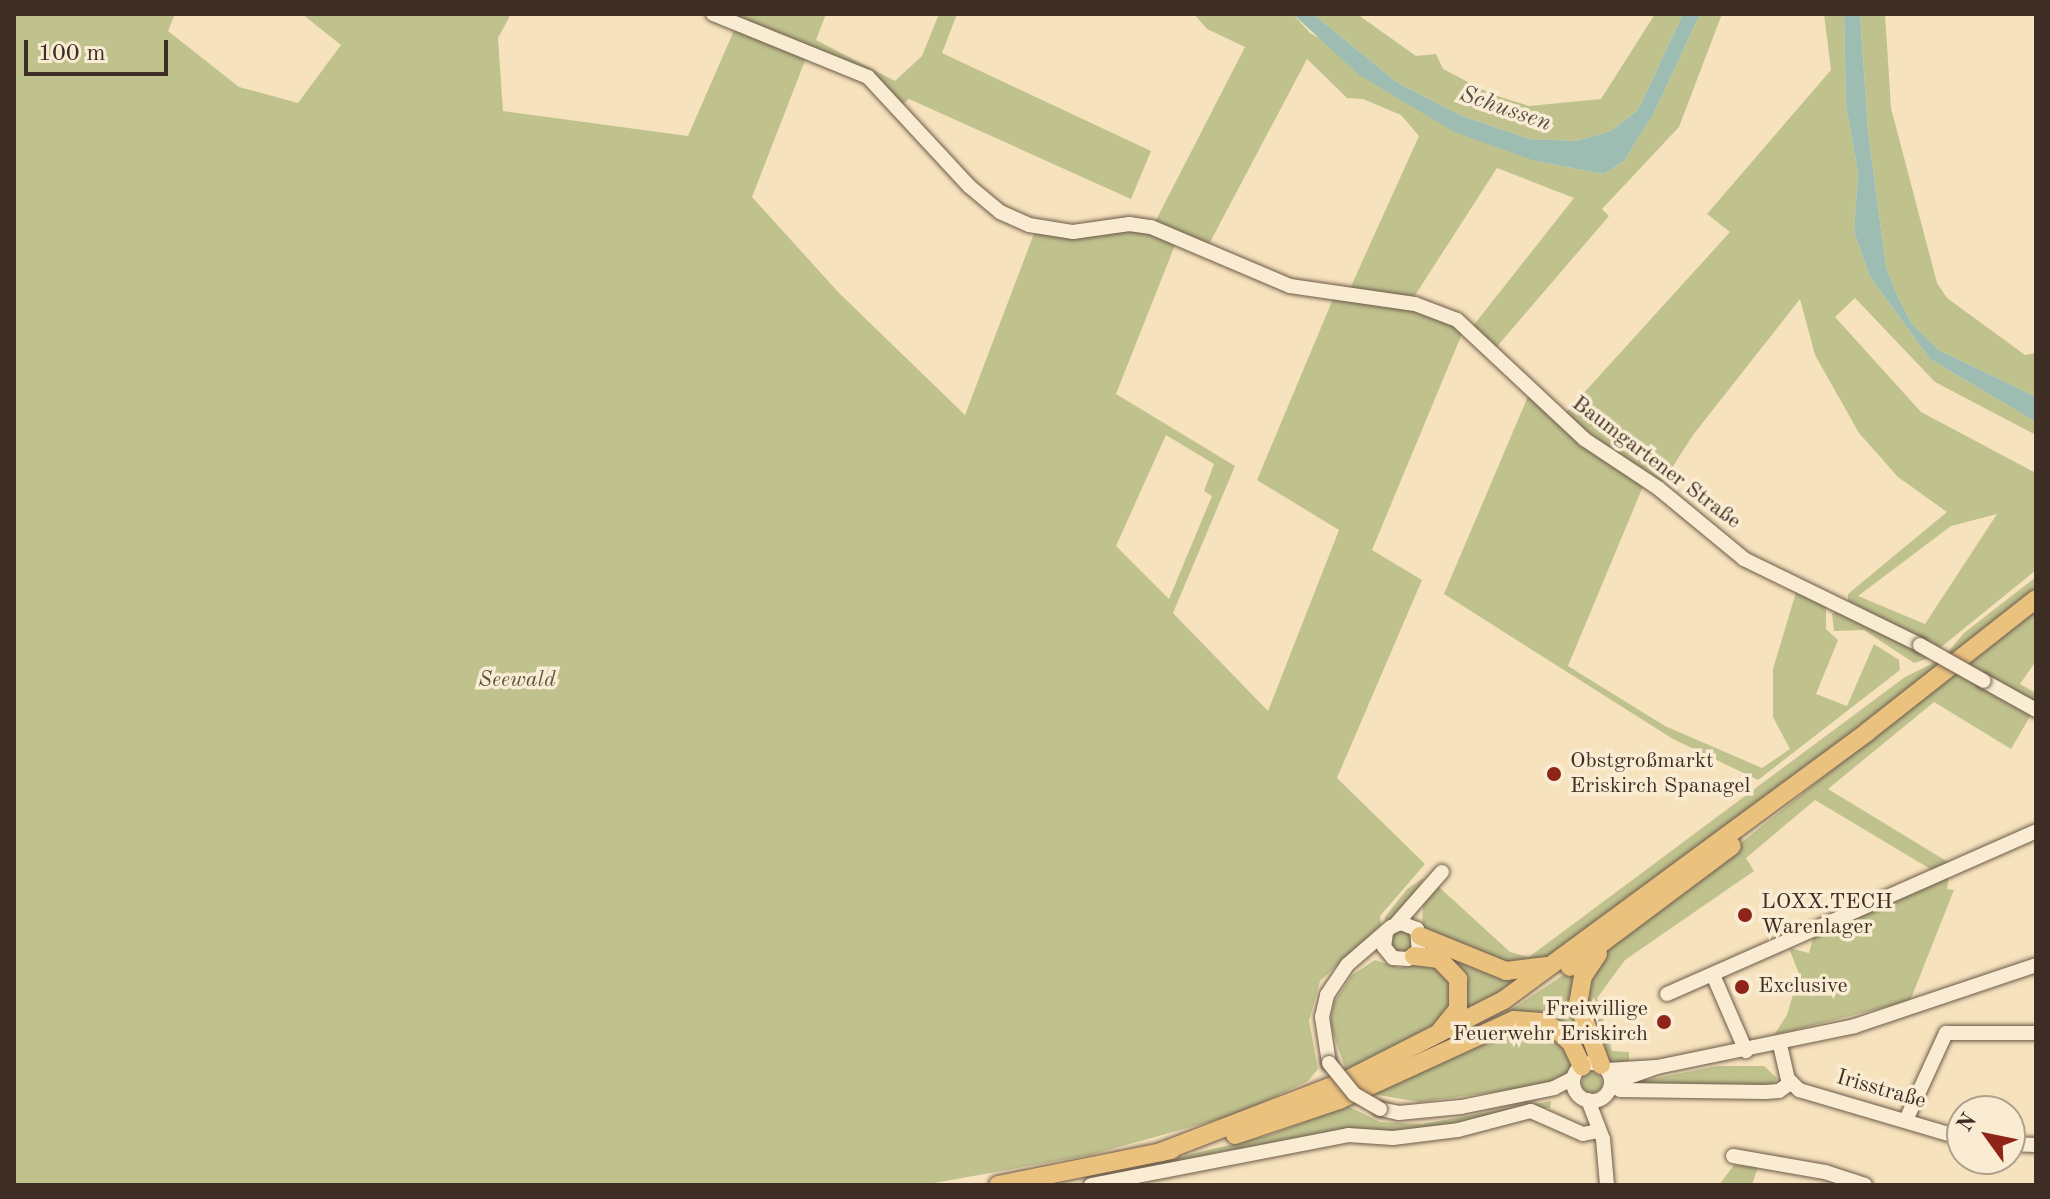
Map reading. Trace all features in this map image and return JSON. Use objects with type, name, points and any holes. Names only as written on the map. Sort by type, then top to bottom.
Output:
[{"type":"main road","points":[[1596,1078],[1582,1019],[1580,984],[1593,960],[1630,926],[1867,732],[2036,599]]},
{"type":"main road","points":[[1161,1152],[1400,1055],[1504,1000],[1867,732]]},
{"type":"main road","points":[[1461,1040],[1630,926]]},
{"type":"main road","points":[[1417,931],[1518,973],[1544,968],[1576,948]]},
{"type":"main road","points":[[1400,1055],[1445,1027],[1460,1001],[1453,970],[1430,956],[1414,956]]},
{"type":"main road","points":[[998,1185],[1161,1152],[1308,1113],[1461,1040],[1514,1020],[1542,1022],[1571,1043],[1596,1078]]},
{"type":"street","name":"Baumgartener Straße","points":[[713,14],[868,77],[969,186],[1000,212],[1029,225],[1073,232],[1129,224],[1151,227],[1290,286],[1415,304],[1457,320],[1584,439],[1658,488],[1744,559],[1920,645],[2036,710]]},
{"type":"street","points":[[1667,994],[2036,831]]},
{"type":"street","points":[[1442,872],[1391,928],[1342,971],[1322,1017],[1329,1063],[1354,1094],[1380,1109],[1410,1113],[1461,1107],[1596,1078],[1645,1075],[1657,1067],[1780,1045],[1937,1001],[2036,965]]},
{"type":"street","points":[[1342,971],[1373,955],[1400,960],[1414,956],[1416,901]]},
{"type":"street","points":[[1391,928],[1417,931]]},
{"type":"street","points":[[1390,956],[1384,943],[1391,928]]},
{"type":"street","points":[[1713,975],[1746,1051]]},
{"type":"street","points":[[1906,1120],[1946,1033],[2036,1033]]},
{"type":"street","points":[[1596,1078],[1779,1091],[1790,1083],[1780,1045]]},
{"type":"street","points":[[1596,1078],[1595,1099],[1607,1185]]},
{"type":"street","points":[[1595,1099],[1596,1078]]},
{"type":"street","name":"Irisstraße","points":[[1790,1083],[1806,1093],[1946,1133]]},
{"type":"street","points":[[1091,1185],[1348,1135],[1393,1138],[1458,1130],[1531,1111],[1554,1117],[1570,1130],[1599,1131]]},
{"type":"street","points":[[1733,1156],[1825,1172],[1865,1185]]},
{"type":"green space","name":"Seewald","points":[[14,14],[175,14],[168,31],[239,87],[298,103],[341,45],[302,14],[511,14],[498,38],[503,111],[688,136],[736,26],[808,53],[752,197],[839,293],[965,415],[1035,231],[1135,228],[1177,240],[1116,394],[1235,466],[1173,613],[1268,711],[1339,530],[1257,480],[1333,299],[1410,308],[1464,329],[1372,550],[1422,580],[1337,778],[1425,864],[1380,916],[1381,925],[1320,981],[1309,1021],[1318,1069],[1308,1081],[1238,1114],[1090,1155],[923,1185],[14,1185]],"holes":[[[1166,435],[1214,464],[1204,491],[1212,496],[1169,599],[1116,546]]]},
{"type":"green space","points":[[726,14],[826,14],[816,40],[895,81],[922,56],[939,14],[957,14],[942,53],[1151,151],[1131,199],[909,99],[902,105],[883,84]]},
{"type":"green space","points":[[1194,14],[1293,14],[1310,33],[1535,161],[1604,174],[1624,161],[1654,113],[1700,14],[1722,14],[1679,127],[1602,209],[1609,216],[1494,350],[1473,326],[1574,198],[1497,168],[1412,300],[1348,293],[1419,136],[1401,115],[1363,99],[1347,98],[1307,59],[1208,246],[1154,224],[1245,47],[1207,29]]},
{"type":"green space","points":[[1313,14],[1357,14],[1416,56],[1436,54],[1443,69],[1491,94],[1529,106],[1601,99],[1655,14],[1683,14],[1638,110],[1611,131],[1576,141],[1530,139],[1462,116],[1398,83]]},
{"type":"green space","points":[[1824,14],[1844,14],[1846,106],[1858,172],[1854,232],[1870,277],[1930,359],[2036,422],[2036,435],[1935,382],[1855,298],[1835,317],[1921,412],[2036,473],[2036,570],[1940,648],[1848,601],[1848,594],[1947,512],[1898,477],[1859,433],[1815,355],[1800,299],[1693,435],[1661,485],[1562,417],[1730,232],[1707,214],[1831,70]],"holes":[[[1997,514],[1925,624],[1858,596],[1951,526]]]},
{"type":"green space","points":[[1860,14],[1885,14],[1891,108],[1937,283],[1947,298],[2025,355],[2036,353],[2036,397],[1939,350],[1912,324],[1896,293],[1886,267],[1868,131]]},
{"type":"green space","points":[[1529,394],[1644,484],[1568,666],[1665,726],[1762,768],[1790,749],[1773,717],[1773,669],[1797,589],[1826,606],[1826,629],[1838,640],[1816,694],[1847,706],[1874,644],[1899,660],[1900,670],[1758,780],[1673,739],[1444,594]]},
{"type":"green space","points":[[2036,577],[2036,588],[1952,655],[1948,652],[1964,633]]},
{"type":"green space","points":[[2036,608],[2036,661],[2020,684],[2036,693],[2036,704],[1966,662]]},
{"type":"green space","points":[[1838,609],[1930,658],[1914,663],[1864,630],[1834,631],[1832,614]]},
{"type":"green space","points":[[1937,661],[1940,664],[1854,731],[1554,957],[1524,969],[1422,927],[1423,904],[1439,887],[1510,952],[1529,957],[1905,677]]},
{"type":"green space","points":[[1954,672],[2032,713],[2011,749],[1934,702],[1828,789],[1953,865],[1937,873],[1815,800],[1746,858],[1754,871],[1625,960],[1597,998],[1612,1051],[1629,1052],[1629,1061],[1607,1063],[1583,1010],[1586,978],[1600,956]]},
{"type":"green space","points":[[1949,875],[1947,889],[1954,890],[1910,1001],[1774,1035],[1787,1015],[1799,974],[1789,948],[1809,953],[1815,931]]},
{"type":"green space","points":[[1425,877],[1399,915],[1386,925],[1385,917],[1407,889]]},
{"type":"green space","points":[[1402,931],[1410,934],[1413,942],[1410,950],[1402,953],[1394,950],[1391,942],[1394,934]]},
{"type":"green space","points":[[1432,948],[1527,977],[1455,1024],[1466,996]]},
{"type":"green space","points":[[1587,959],[1583,967],[1588,1052],[1578,1043],[1502,1016]]},
{"type":"green space","points":[[1375,960],[1400,968],[1421,962],[1443,968],[1456,998],[1436,1028],[1346,1071],[1330,1024],[1334,1002],[1352,975]]},
{"type":"green space","points":[[1514,1023],[1559,1035],[1574,1062],[1569,1073],[1547,1085],[1420,1102],[1372,1094]]},
{"type":"green space","points":[[1717,1066],[1764,1066],[1777,1078],[1773,1085],[1749,1086],[1632,1083]]},
{"type":"green space","points":[[1588,1073],[1596,1073],[1602,1083],[1596,1093],[1588,1093],[1582,1087],[1582,1079]]},
{"type":"green space","points":[[1551,1101],[1550,1108],[1527,1107],[1459,1125],[1223,1151],[1136,1173],[1134,1168],[1270,1135],[1348,1106],[1380,1122],[1422,1124]]},
{"type":"green space","points":[[1734,1165],[1758,1167],[1752,1185],[1719,1185]]},
{"type":"water","points":[[1293,14],[1313,14],[1398,83],[1462,116],[1530,139],[1576,141],[1611,131],[1638,110],[1683,14],[1700,14],[1654,113],[1624,161],[1604,174],[1535,161],[1454,132],[1359,75]]},
{"type":"water","points":[[1844,14],[1860,14],[1868,131],[1886,267],[1896,293],[1912,324],[1939,350],[2036,397],[2036,422],[1930,359],[1870,277],[1854,232],[1858,172],[1846,106]]},
{"type":"place","name":"Obstgroßmarkt Eriskirch Spanagel","points":[[1554,774]]},
{"type":"place","name":"LOXX.TECH Warenlager","points":[[1745,915]]},
{"type":"place","name":"Exclusive","points":[[1742,987]]},
{"type":"place","name":"Freiwillige Feuerwehr Eriskirch","points":[[1664,1022]]},
{"type":"water label","name":"Schussen","points":[[1505,110]]}]
